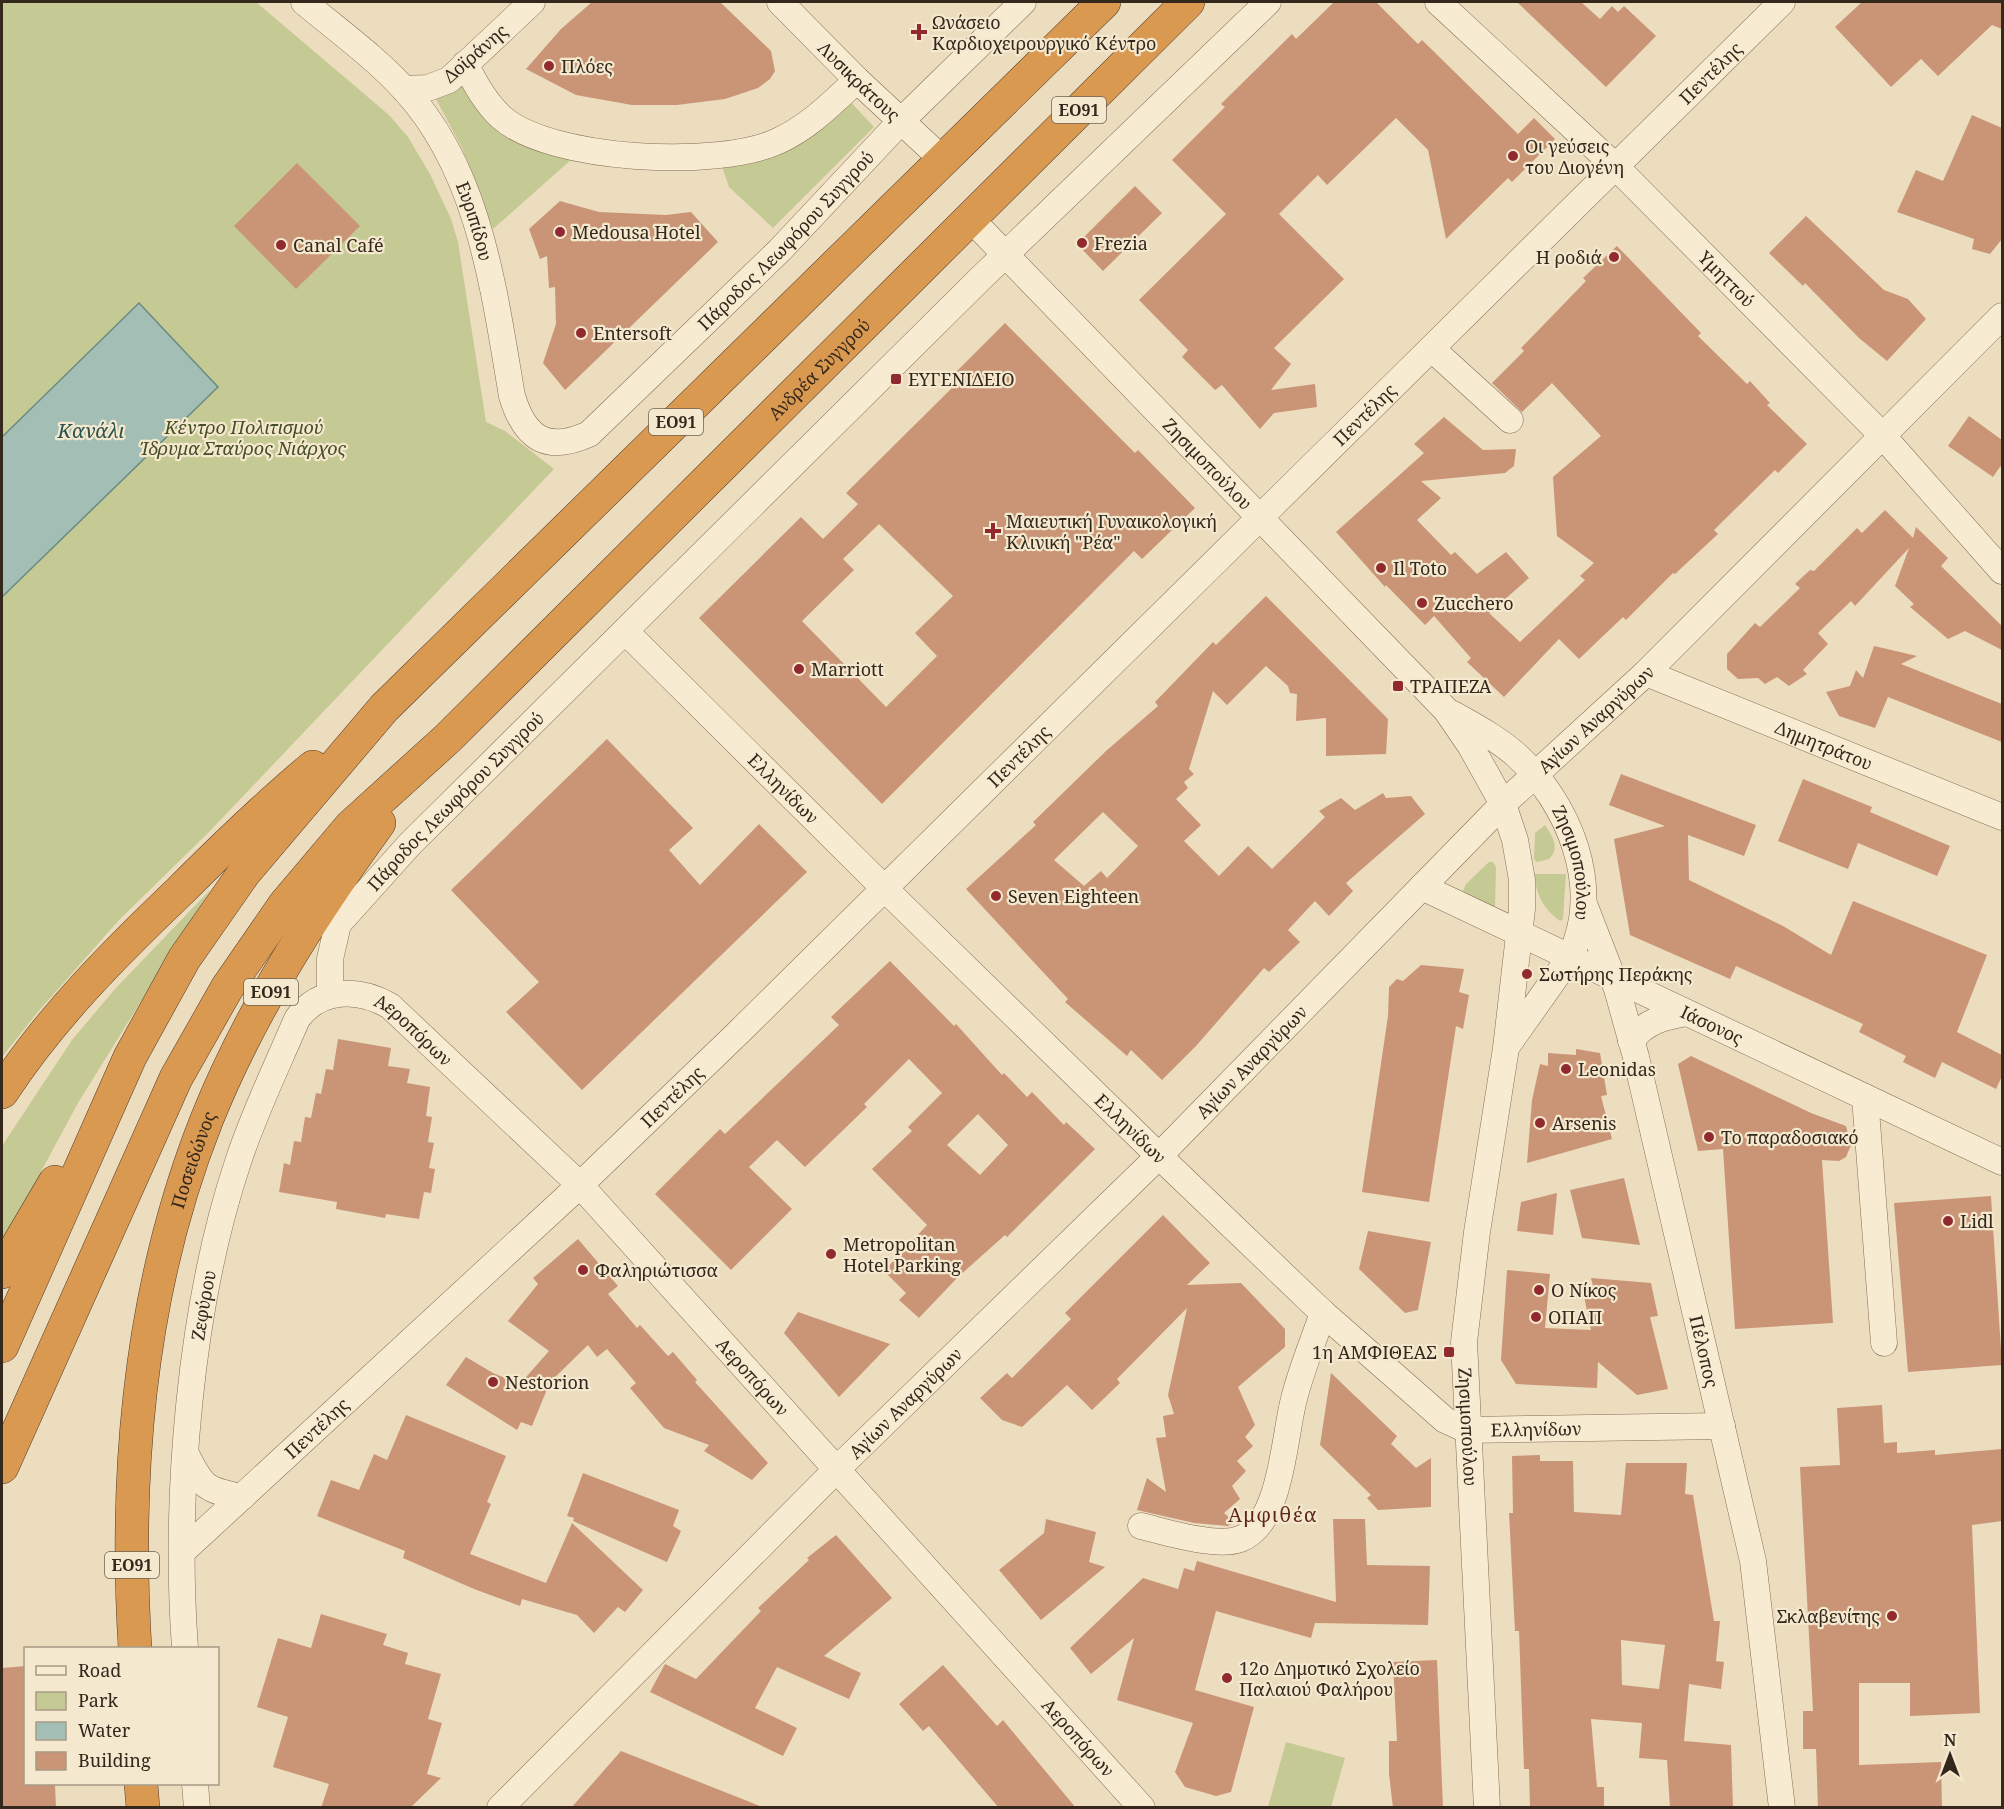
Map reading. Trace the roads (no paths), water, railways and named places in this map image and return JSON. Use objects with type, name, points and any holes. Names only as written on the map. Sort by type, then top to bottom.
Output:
[{"type":"highway","name":"ΕΟ91","points":[[2,1092],[60,1015],[109,961],[272,801],[384,708],[1104,2]]},
{"type":"highway","name":"Ανδρέα Συγγρού","points":[[448,738],[1188,2]]},
{"type":"highway","points":[[2,1272],[130,1057],[184,959],[244,873],[384,708]]},
{"type":"highway","points":[[2,1467],[176,1078],[227,988],[285,904],[351,826],[448,738]]},
{"type":"highway","name":"Ποσειδώνος","points":[[135,1647],[131,1537],[139,1408],[157,1280],[191,1160],[207,1117],[237,1055],[323,900],[384,815],[448,738]]},
{"type":"highway","points":[[2,1346],[130,1057]]},
{"type":"highway","points":[[141,1785],[143,1808]]},
{"type":"street","name":"Ευριπίδου","points":[[304,2],[404,89],[442,143],[484,249],[518,416],[527,428],[545,442],[559,444],[589,434]]},
{"type":"street","name":"Δοϊράνης","points":[[404,89],[424,80],[440,68],[508,2]]},
{"type":"street","name":"Δοϊράνης","points":[[404,89],[428,88],[449,80],[532,2]]},
{"type":"street","name":"Λυσικράτους","points":[[780,2],[857,80],[943,160]]},
{"type":"street","points":[[901,121],[1023,2]]},
{"type":"street","points":[[626,632],[1007,254],[1268,2]]},
{"type":"street","name":"Υμηττού","points":[[1438,2],[1616,167],[1882,435],[2002,571]]},
{"type":"street","name":"Πεντέλης","points":[[182,1552],[580,1185],[885,889],[1782,2]]},
{"type":"street","points":[[465,64],[481,94],[501,118],[534,135],[617,155],[665,159],[735,153],[777,142],[806,126],[857,80]]},
{"type":"street","name":"Πάροδος Λεωφόρου Συγγρού","points":[[589,434],[780,250],[901,121]]},
{"type":"street","name":"Ζησιμοπούλου","points":[[970,218],[1446,710],[1476,754],[1503,804],[1515,840],[1522,880],[1519,933],[1506,1048],[1466,1320],[1464,1351],[1487,1808]]},
{"type":"street","name":"Αγίων Αναργύρων","points":[[500,1808],[836,1471],[1159,1156],[1503,804],[1646,673],[2002,316]]},
{"type":"street","points":[[1432,349],[1510,420]]},
{"type":"street","name":"Πάροδος Λεωφόρου Συγγρού","points":[[330,995],[332,946],[341,919],[410,844],[626,632]]},
{"type":"street","name":"Ελληνίδων","points":[[626,632],[1159,1156],[1323,1313],[1445,1420],[1467,1430],[1722,1426]]},
{"type":"street","name":"Δημητράτου","points":[[1646,673],[2002,817]]},
{"type":"street","name":"Ζησιμοπούλου","points":[[1446,710],[1515,753],[1548,788],[1567,825],[1580,870],[1584,904],[1582,924],[1570,957],[1506,1048]]},
{"type":"street","name":"Ιάσονος","points":[[1422,887],[2002,1162]]},
{"type":"street","name":"Πέλοπος","points":[[1584,904],[1612,977],[1631,1041],[1753,1561],[1782,1808]]},
{"type":"street","name":"Αεροπόρων","points":[[330,995],[347,992],[369,996],[390,1006],[580,1185],[1142,1808]]},
{"type":"street","name":"Ζεφύρου","points":[[185,1647],[181,1596],[187,1455],[195,1359],[212,1261],[238,1162],[297,1019],[312,1003],[330,995]]},
{"type":"street","points":[[1631,1041],[1639,1030],[1659,1018],[1688,1013]]},
{"type":"street","points":[[1865,1097],[1884,1343]]},
{"type":"street","points":[[1142,1526],[1204,1541],[1240,1539],[1259,1525],[1276,1489],[1288,1444],[1293,1400],[1323,1313]]},
{"type":"street","points":[[187,1455],[200,1482],[218,1493],[242,1497]]},
{"type":"street","points":[[195,1785],[197,1808]]},
{"type":"water","name":"Κανάλι","points":[[139,303],[218,387],[2,597],[2,437]]},
{"type":"place","name":"Ωνάσειο Καρδιοχειρουργικό Κέντρο","points":[[919,32]]},
{"type":"place","name":"Πλόες","points":[[549,66]]},
{"type":"place","name":"Οι γεύσεις του Διογένη","points":[[1513,156]]},
{"type":"place","name":"Medousa Hotel","points":[[560,232]]},
{"type":"place","name":"Frezia","points":[[1082,243]]},
{"type":"place","name":"Canal Café","points":[[281,245]]},
{"type":"place","name":"Η ροδιά","points":[[1614,257]]},
{"type":"place","name":"Entersoft","points":[[581,333]]},
{"type":"place","name":"ΕΥΓΕΝΙΔΕΙΟ","points":[[896,379]]},
{"type":"place","name":"Μαιευτική Γυναικολογική Κλινική \"Ρέα\"","points":[[993,531]]},
{"type":"place","name":"Il Toto","points":[[1381,568]]},
{"type":"place","name":"Zucchero","points":[[1422,603]]},
{"type":"place","name":"Marriott","points":[[799,669]]},
{"type":"place","name":"ΤΡΑΠΕΖΑ","points":[[1398,686]]},
{"type":"place","name":"Seven Eighteen","points":[[996,896]]},
{"type":"place","name":"Σωτήρης Περάκης","points":[[1527,974]]},
{"type":"place","name":"Leonidas","points":[[1566,1069]]},
{"type":"place","name":"Arsenis","points":[[1540,1123]]},
{"type":"place","name":"Το παραδοσιακό","points":[[1709,1137]]},
{"type":"place","name":"Lidl","points":[[1948,1221]]},
{"type":"place","name":"Metropolitan Hotel Parking","points":[[831,1254]]},
{"type":"place","name":"Φαληριώτισσα","points":[[583,1270]]},
{"type":"place","name":"Ο Νίκος","points":[[1539,1290]]},
{"type":"place","name":"ΟΠΑΠ","points":[[1536,1317]]},
{"type":"place","name":"1η ΑΜΦΙΘΕΑΣ","points":[[1449,1352]]},
{"type":"place","name":"Nestorion","points":[[493,1382]]},
{"type":"place","name":"Σκλαβενίτης","points":[[1892,1616]]},
{"type":"place","name":"12ο Δημοτικό Σχολείο Παλαιού Φαλήρου","points":[[1227,1678]]},
{"type":"district","name":"Αμφιθέα","points":[[1273,1514]]},
{"type":"park label","name":"Κέντρο Πολιτισμού Ίδρυμα Σταύρος Νιάρχος","points":[[244,437]]}]
